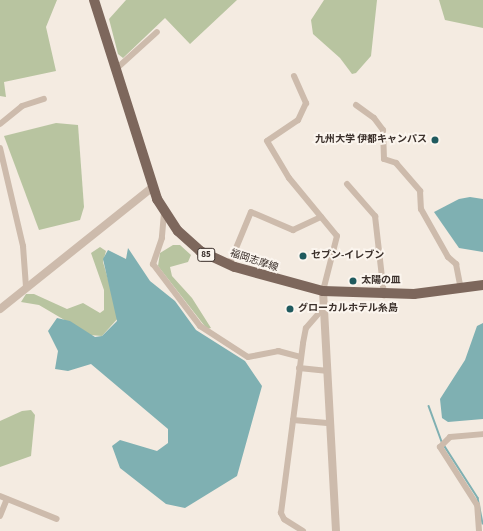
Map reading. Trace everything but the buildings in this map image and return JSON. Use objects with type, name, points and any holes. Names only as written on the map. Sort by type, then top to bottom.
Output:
[{"type":"main road","name":"福岡志摩線","points":[[94,0],[153,187],[164,213],[200,251],[229,265],[323,291],[384,295],[461,289],[483,285]]},
{"type":"street","points":[[116,69],[157,32]]},
{"type":"street","points":[[294,76],[306,103],[298,120],[267,140],[289,178],[337,239],[323,291],[326,371],[336,531]]},
{"type":"street","points":[[0,124],[22,106],[44,99]]},
{"type":"street","points":[[356,105],[374,118],[383,130],[384,158],[396,163],[420,191],[421,209],[448,257],[456,264],[461,289]]},
{"type":"street","points":[[0,148],[23,246],[26,288]]},
{"type":"street","points":[[347,184],[376,216],[384,295]]},
{"type":"street","points":[[0,309],[153,187]]},
{"type":"street","points":[[229,265],[252,212],[293,230],[321,217]]},
{"type":"street","points":[[164,213],[162,238],[152,264],[200,326],[248,357],[278,351],[300,357]]},
{"type":"street","points":[[303,531],[284,519],[281,513],[300,357],[306,328],[324,307]]},
{"type":"street","points":[[299,368],[326,371]]},
{"type":"street","points":[[293,420],[330,423]]},
{"type":"street","points":[[479,531],[477,505],[440,447],[450,438],[483,434]]},
{"type":"street","points":[[0,496],[57,519]]},
{"type":"street","points":[[0,516],[7,499]]},
{"type":"green space","points":[[0,0],[57,0],[46,27],[56,71],[4,82],[6,97],[0,96]]},
{"type":"green space","points":[[126,0],[237,0],[190,44],[165,18],[123,58],[118,54],[109,19]]},
{"type":"green space","points":[[324,0],[377,0],[371,56],[356,73],[352,74],[340,58],[313,34],[311,20]]},
{"type":"green space","points":[[439,0],[483,0],[483,28],[445,20]]},
{"type":"green space","points":[[56,123],[78,125],[84,207],[80,220],[39,230],[4,136]]},
{"type":"green space","points":[[173,245],[180,245],[191,255],[188,262],[170,267],[172,276],[192,298],[211,328],[207,329],[158,266],[160,253]]},
{"type":"green space","points":[[100,247],[106,251],[103,262],[119,317],[102,336],[90,335],[39,305],[21,302],[26,294],[34,294],[67,309],[83,303],[100,313],[104,310],[104,290],[91,253]]},
{"type":"green space","points":[[31,410],[35,415],[31,456],[0,467],[0,421],[22,411]]},
{"type":"water","points":[[470,197],[483,199],[483,252],[459,248],[434,212],[459,199]]},
{"type":"water","points":[[128,248],[150,281],[175,301],[196,330],[245,361],[262,386],[237,476],[185,508],[166,504],[120,468],[112,446],[120,440],[157,451],[168,443],[168,429],[91,364],[68,371],[55,369],[58,351],[48,331],[57,318],[70,321],[95,337],[102,336],[117,321],[103,259],[108,250],[126,259]]},
{"type":"water","points":[[483,323],[483,419],[448,422],[442,418],[440,399],[465,360],[477,326]]},
{"type":"waterway","points":[[429,406],[442,442]]},
{"type":"waterway","points":[[444,445],[478,498],[483,524]]},
{"type":"place","name":"九州大学 伊都キャンパス","points":[[435,140]]},
{"type":"place","name":"セブン-イレブン","points":[[303,256]]},
{"type":"place","name":"太陽の皿","points":[[353,281]]},
{"type":"place","name":"グローカルホテル糸島","points":[[290,309]]}]
